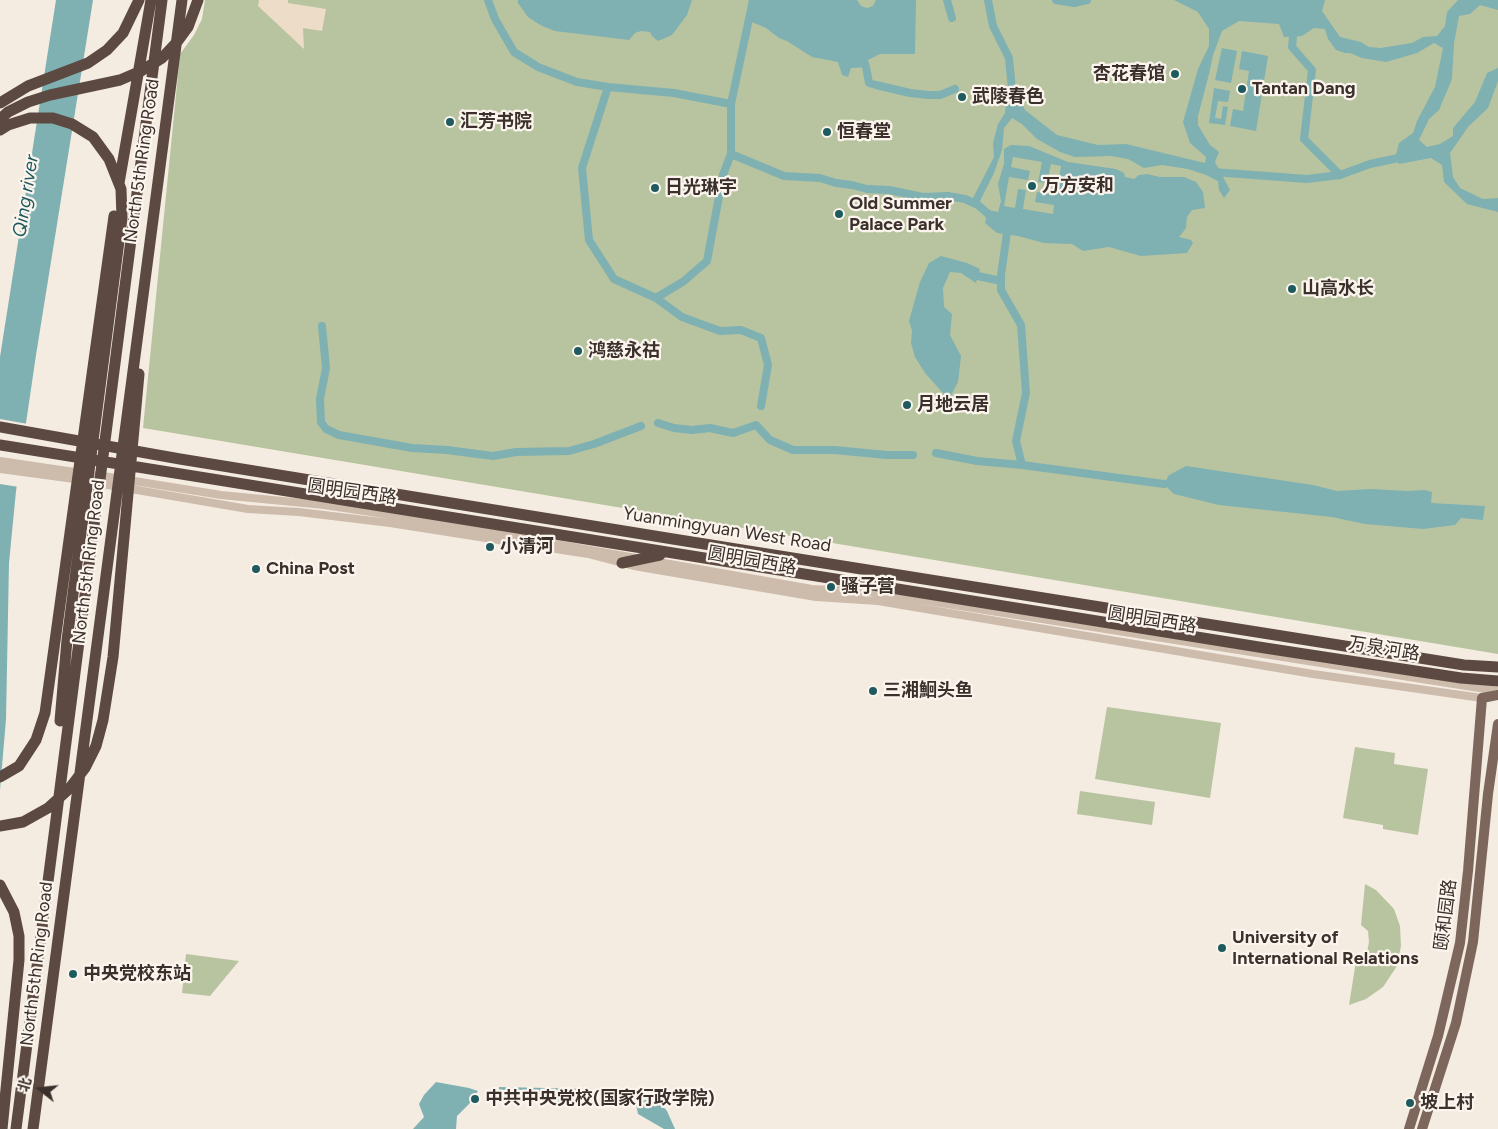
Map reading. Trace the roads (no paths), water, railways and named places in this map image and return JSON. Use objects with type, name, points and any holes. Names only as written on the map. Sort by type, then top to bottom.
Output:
[{"type":"highway","points":[[0,103],[28,86],[88,63],[107,50],[124,33],[139,0]]},
{"type":"highway","points":[[0,777],[19,766],[36,740],[45,713],[116,202],[151,0]]},
{"type":"highway","name":"North 5th Ring Road","points":[[16,1129],[162,0]]},
{"type":"highway","name":"North 5th Ring Road","points":[[33,1129],[152,215],[182,0]]},
{"type":"highway","points":[[0,119],[8,112],[28,102],[50,95],[120,80],[141,71],[162,58],[177,42],[188,27],[198,0]]},
{"type":"highway","points":[[0,130],[8,125],[30,118],[53,118],[72,124],[93,137],[109,159],[121,189],[122,218],[67,640],[50,855]]},
{"type":"highway","points":[[0,826],[23,822],[48,808],[69,789],[85,768],[96,746],[103,720],[115,638],[152,215]]},
{"type":"highway","name":"Yuanmingyuan West Road","points":[[0,427],[180,459],[1269,634],[1464,665],[1498,667]]},
{"type":"highway","name":"Yuanmingyuan West Road","points":[[0,445],[1265,648]]},
{"type":"highway","points":[[622,563],[670,553]]},
{"type":"highway","name":"万泉河路","points":[[1265,648],[1461,678],[1498,681]]},
{"type":"highway","points":[[0,886],[14,912],[19,960],[2,1129]]},
{"type":"main road","points":[[1482,698],[1498,693]]},
{"type":"main road","points":[[1482,698],[1498,699]]},
{"type":"main road","name":"颐和园路","points":[[1409,1129],[1438,1036],[1460,943],[1468,871],[1482,698]]},
{"type":"main road","name":"颐和园路","points":[[1422,1129],[1456,1023],[1473,942],[1488,794],[1498,724]]},
{"type":"street","name":"圆明园西路","points":[[0,461],[40,466],[185,494],[248,509],[299,512],[399,524],[588,554],[622,563],[816,597],[878,601],[1313,674],[1482,698]]},
{"type":"street","name":"圆明园西路","points":[[0,469],[158,489]]},
{"type":"street","name":"圆明园西路","points":[[185,494],[324,505],[391,515],[812,589],[871,592],[1498,693]]},
{"type":"water","name":"Qing river","points":[[56,0],[93,0],[16,491],[9,563],[6,719],[0,790],[0,357]]},
{"type":"water","points":[[518,0],[692,0],[687,15],[672,35],[658,41],[650,32],[641,31],[635,33],[629,40],[555,31],[542,26],[528,17],[518,3]]},
{"type":"water","points":[[749,0],[857,0],[861,6],[867,8],[873,6],[876,0],[916,0],[915,54],[880,54],[868,60],[870,67],[851,68],[848,77],[842,75],[838,62],[812,57],[779,38],[766,28],[747,20]]},
{"type":"water","points":[[1174,0],[1325,0],[1322,11],[1340,37],[1361,42],[1369,47],[1380,48],[1412,43],[1423,37],[1437,36],[1445,26],[1447,12],[1458,0],[1498,0],[1498,10],[1480,5],[1470,14],[1459,16],[1454,43],[1452,79],[1439,110],[1429,119],[1419,140],[1427,147],[1440,144],[1453,136],[1453,128],[1475,102],[1487,73],[1498,68],[1498,81],[1488,108],[1468,127],[1450,153],[1453,177],[1460,188],[1483,199],[1498,198],[1498,212],[1467,204],[1444,182],[1442,165],[1431,158],[1399,164],[1395,159],[1399,143],[1413,133],[1417,121],[1435,87],[1443,48],[1434,43],[1417,53],[1386,62],[1362,58],[1336,50],[1328,39],[1325,29],[1314,28],[1302,36],[1284,37],[1279,24],[1239,21],[1222,31],[1213,55],[1198,116],[1198,125],[1210,145],[1219,152],[1215,162],[1230,190],[1224,198],[1219,190],[1218,181],[1206,175],[1188,169],[1162,165],[1144,168],[1128,159],[1111,156],[1075,157],[1060,152],[1037,139],[1022,124],[1012,118],[1004,128],[1002,150],[994,173],[978,205],[971,202],[994,157],[993,143],[998,124],[1005,113],[1007,94],[1018,93],[1025,110],[1057,135],[1098,145],[1126,144],[1205,163],[1206,157],[1190,143],[1183,122],[1198,69],[1209,46],[1209,29],[1198,12]]},
{"type":"water","points":[[1222,48],[1237,51],[1231,83],[1215,80]]},
{"type":"water","points":[[1242,51],[1268,56],[1256,131],[1230,126],[1233,109],[1243,111],[1249,71],[1239,69]]},
{"type":"water","points":[[1214,88],[1230,91],[1228,102],[1218,101],[1215,118],[1221,119],[1223,106],[1228,107],[1225,125],[1209,123]]},
{"type":"water","points":[[1011,145],[1029,146],[1068,162],[1116,169],[1124,173],[1125,177],[1134,179],[1139,175],[1147,174],[1160,177],[1184,177],[1196,182],[1203,192],[1205,208],[1192,210],[1187,217],[1186,228],[1179,237],[1191,240],[1193,243],[1187,253],[1141,256],[1109,247],[1083,251],[1072,244],[1044,243],[997,233],[985,223],[988,210],[998,212],[1001,201],[998,184],[1004,164],[1004,149]],"holes":[[[1013,157],[1042,162],[1038,182],[1047,183],[1051,164],[1061,166],[1056,195],[1037,192],[1035,202],[1054,205],[1053,214],[1023,209],[1026,190],[1018,189],[1015,208],[1004,206],[1009,177],[1028,180],[1030,171],[1011,167]]]},
{"type":"water","points":[[941,256],[967,263],[980,269],[976,283],[961,273],[950,272],[943,288],[944,307],[952,314],[950,335],[961,356],[958,382],[947,403],[943,393],[925,373],[915,357],[911,343],[912,331],[909,321],[920,282],[929,263]]},
{"type":"water","points":[[1186,466],[1313,485],[1337,491],[1371,489],[1425,490],[1432,492],[1431,503],[1485,506],[1483,520],[1461,518],[1455,525],[1423,529],[1365,524],[1332,517],[1219,505],[1174,494],[1164,484],[1169,475]]},
{"type":"water","points":[[436,1082],[478,1091],[457,1116],[456,1129],[413,1129],[424,1117],[419,1104],[424,1095]]},
{"type":"water","points":[[499,1087],[593,1089],[591,1103],[499,1102]]},
{"type":"water","points":[[645,1100],[660,1103],[667,1111],[675,1129],[664,1129],[638,1114],[636,1104]]},
{"type":"waterway","points":[[488,0],[495,19],[514,52],[538,67],[577,82],[674,93],[731,104],[731,154],[723,175],[707,261],[684,281],[656,298]]},
{"type":"waterway","points":[[731,104],[753,0]]},
{"type":"waterway","points":[[947,0],[952,18]]},
{"type":"waterway","points":[[988,0],[993,26],[1009,58],[1013,100]]},
{"type":"waterway","points":[[1056,0],[1074,3],[1087,0]]},
{"type":"waterway","points":[[1294,28],[1292,47],[1312,70],[1304,139],[1340,175]]},
{"type":"waterway","points":[[866,67],[869,83],[876,85],[928,95],[940,95],[955,89]]},
{"type":"waterway","points":[[608,87],[582,168],[589,240],[614,279],[656,298],[682,317],[720,331],[741,330],[761,338],[768,365],[761,406]]},
{"type":"waterway","points":[[731,154],[784,176],[820,178],[867,189],[889,190],[923,197],[948,196],[965,199],[978,205],[995,220]]},
{"type":"waterway","points":[[1213,172],[1307,179],[1340,175],[1370,164],[1403,157]]},
{"type":"waterway","points":[[936,453],[977,461],[1022,465],[1016,441],[1026,393],[1021,325],[1001,290],[1007,226]]},
{"type":"waterway","points":[[978,276],[1001,281]]},
{"type":"waterway","points":[[322,326],[326,368],[320,399],[321,422],[326,429],[339,435],[412,448],[493,456],[516,452],[569,451],[594,444],[641,426]]},
{"type":"waterway","points":[[658,423],[674,428],[692,430],[710,428],[733,433],[756,425],[770,440],[793,450],[834,450],[887,455],[913,455]]},
{"type":"waterway","points":[[1022,465],[1164,484]]},
{"type":"place","name":"杏花春馆","points":[[1175,74]]},
{"type":"place","name":"Tantan Dang","points":[[1242,89]]},
{"type":"place","name":"武陵春色","points":[[962,97]]},
{"type":"place","name":"汇芳书院","points":[[450,122]]},
{"type":"place","name":"恒春堂","points":[[827,132]]},
{"type":"place","name":"万方安和","points":[[1032,186]]},
{"type":"place","name":"日光琳宇","points":[[655,188]]},
{"type":"place","name":"Old Summer Palace Park","points":[[839,214]]},
{"type":"place","name":"山高水长","points":[[1292,289]]},
{"type":"place","name":"鸿慈永祜","points":[[578,351]]},
{"type":"place","name":"月地云居","points":[[907,405]]},
{"type":"place","name":"小清河","points":[[490,547]]},
{"type":"place","name":"China Post","points":[[256,569]]},
{"type":"place","name":"骚子营","points":[[831,587]]},
{"type":"place","name":"三湘鮰头鱼","points":[[873,691]]},
{"type":"place","name":"University of International Relations","points":[[1222,948]]},
{"type":"place","name":"中央党校东站","points":[[73,974]]},
{"type":"place","name":"中共中央党校(国家行政学院)","points":[[475,1099]]},
{"type":"place","name":"坡上村","points":[[1410,1103]]}]
